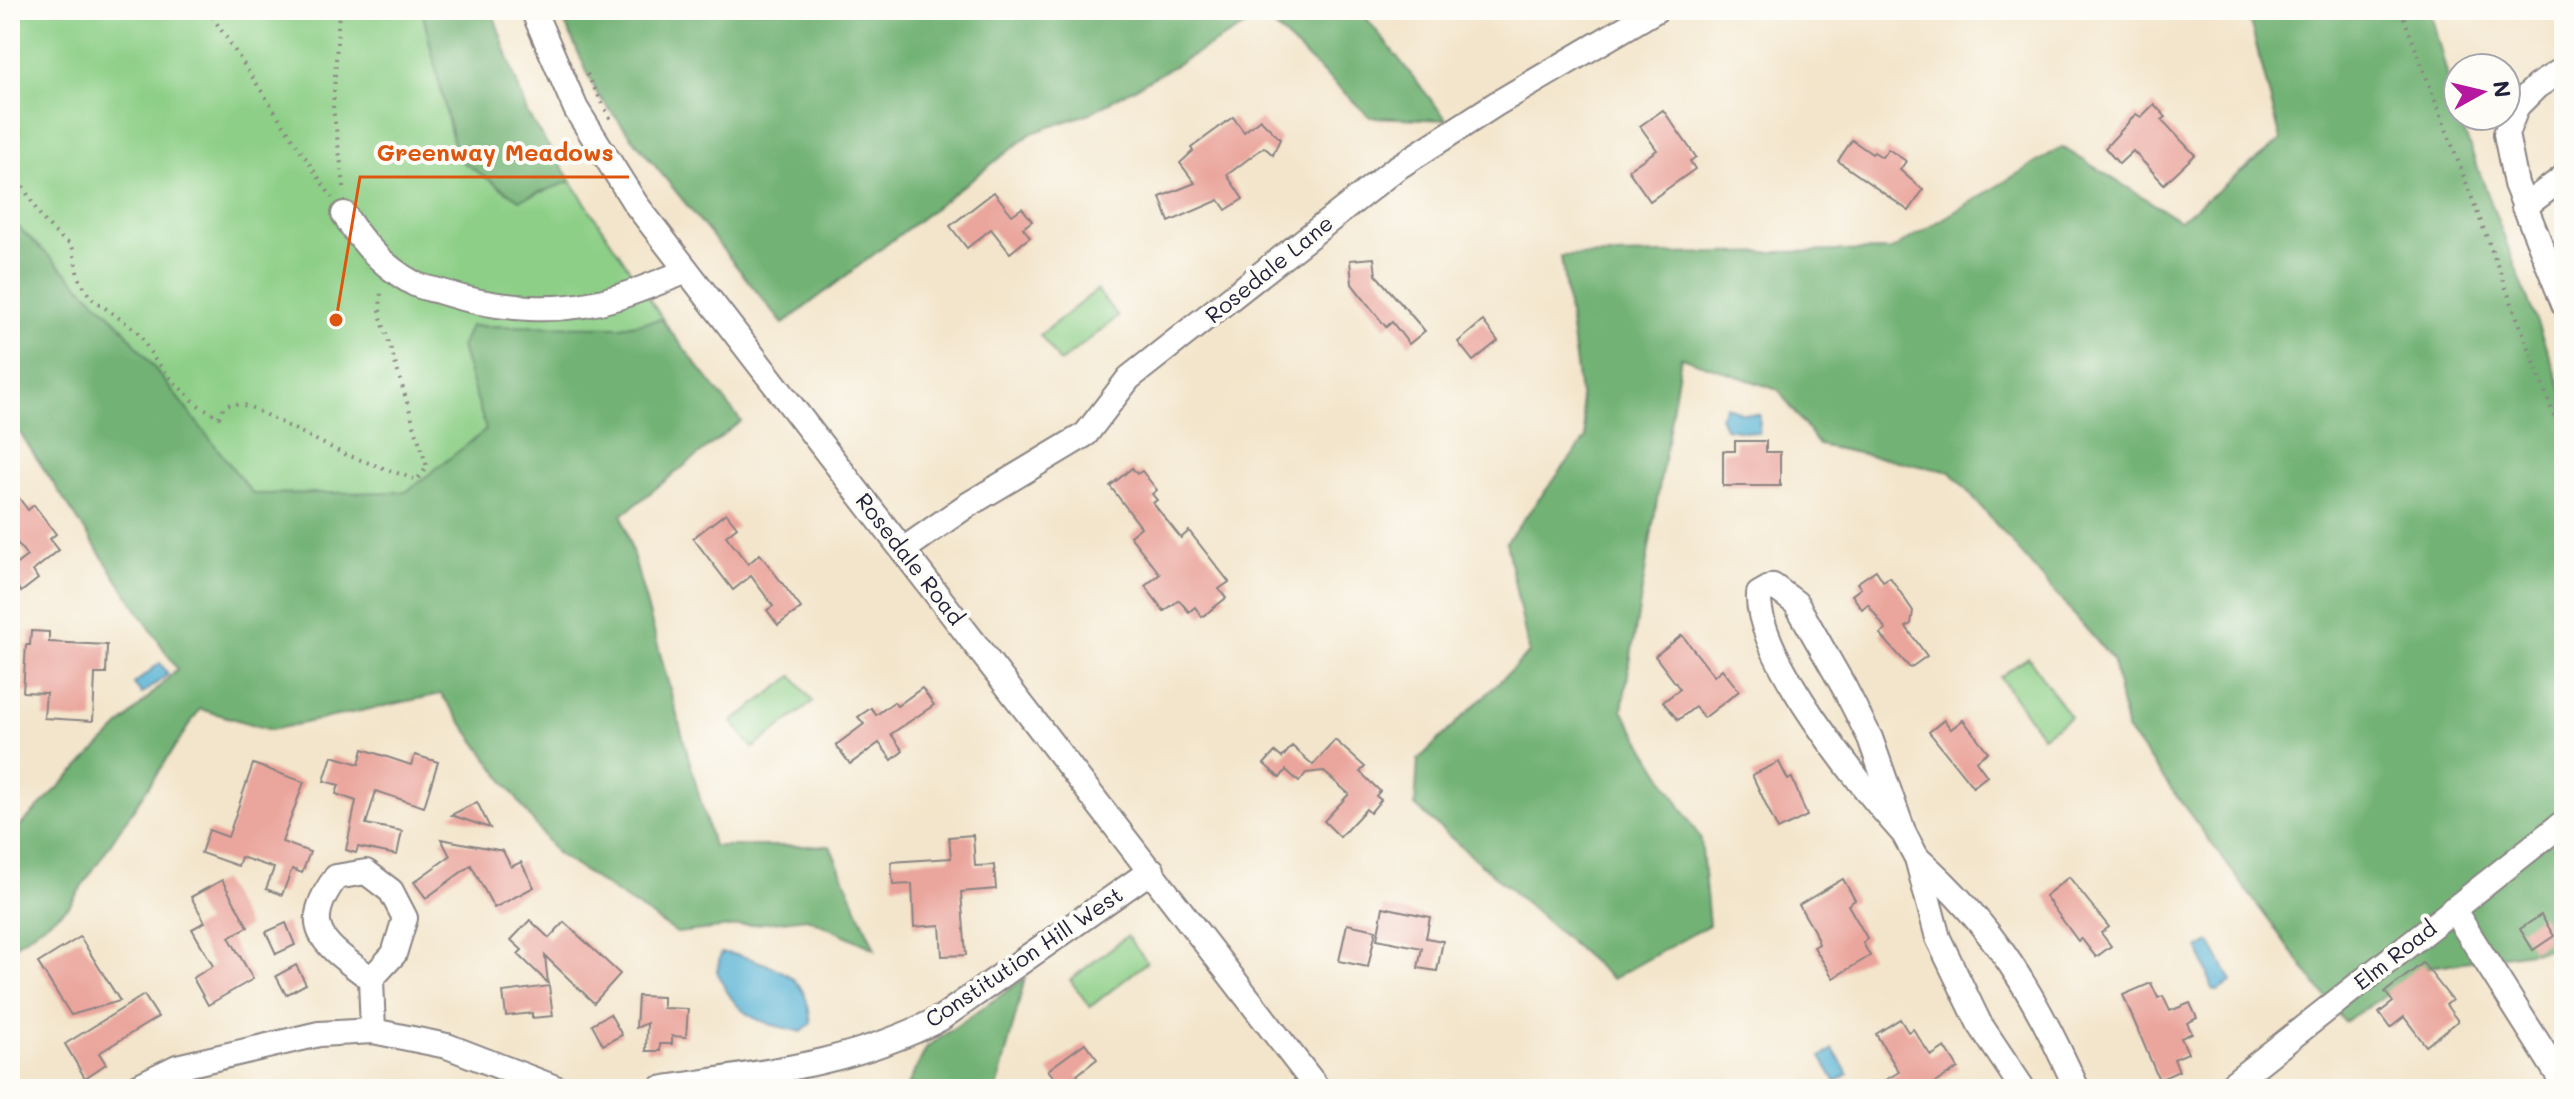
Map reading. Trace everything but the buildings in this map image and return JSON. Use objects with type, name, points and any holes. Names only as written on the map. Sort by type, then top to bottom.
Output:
[{"type":"street","name":"Rosedale Road","points":[[533,10],[576,109],[604,157],[687,271],[1318,1089]]},
{"type":"street","name":"Rosedale Lane","points":[[903,550],[977,499],[1086,434],[1129,378],[1395,169],[1496,104],[1656,10]]},
{"type":"street","points":[[2564,69],[2537,86],[2517,106],[2506,134],[2524,207],[2564,304]]},
{"type":"street","points":[[2524,207],[2564,177]]},
{"type":"street","points":[[345,207],[357,236],[379,258],[415,284],[476,303],[520,307],[571,306],[617,298],[687,271]]},
{"type":"street","points":[[1904,834],[1844,762],[1779,658],[1758,610],[1759,594],[1763,589],[1773,586],[1784,591],[1796,603],[1870,738],[1904,834],[1917,858],[1938,938],[1979,1023],[2023,1089]]},
{"type":"street","name":"Elm Road","points":[[2226,1089],[2564,822]]},
{"type":"street","points":[[1917,858],[1974,911],[2003,951],[2032,996],[2077,1089]]},
{"type":"street","name":"Constitution Hill West","points":[[659,1089],[824,1062],[904,1037],[941,1018],[1152,870]]},
{"type":"street","points":[[2453,909],[2564,1084]]},
{"type":"street","points":[[371,979],[373,1031]]},
{"type":"street","points":[[132,1089],[177,1067],[319,1034],[373,1031],[447,1046],[558,1089]]},
{"type":"path","points":[[208,10],[345,207]]},
{"type":"path","points":[[339,10],[333,108],[345,207]]},
{"type":"path","points":[[2401,10],[2564,442]]},
{"type":"path","points":[[10,166],[27,191],[39,219],[52,233],[72,245],[78,276],[90,297],[137,331],[155,360],[198,405],[219,417],[224,407],[232,403],[248,406],[344,454],[417,480],[427,467],[380,314],[381,289]]},
{"type":"green space","points":[[10,10],[422,10],[457,158],[519,200],[571,181],[672,333],[293,633],[10,322]]},
{"type":"green space","points":[[422,10],[492,10],[527,113],[571,181],[519,200],[457,158]]},
{"type":"green space","points":[[559,10],[1360,10],[1447,120],[1370,117],[1263,16],[1090,113],[1032,133],[783,324],[597,94]]},
{"type":"green space","points":[[2247,10],[2430,10],[2442,55],[2442,132],[2464,132],[2564,394],[2564,947],[2430,967],[2344,1022],[2126,728],[2113,660],[1951,472],[1819,445],[1778,390],[1681,357],[1622,710],[1701,840],[1709,925],[1612,979],[1415,806],[1418,760],[1529,653],[1506,542],[1586,438],[1561,256],[1891,250],[2062,147],[2180,220],[2281,140]]},
{"type":"green space","points":[[10,219],[119,323],[253,494],[406,492],[486,430],[461,347],[470,326],[621,327],[661,319],[741,421],[622,515],[713,846],[830,846],[875,949],[807,918],[677,933],[556,853],[441,694],[271,730],[200,709],[69,906],[10,949],[10,836],[177,669],[10,418]]},
{"type":"green space","points":[[1097,290],[1118,317],[1060,362],[1040,335]]},
{"type":"green space","points":[[2028,657],[2070,717],[2042,736],[2000,677]]},
{"type":"green space","points":[[793,676],[813,702],[753,748],[732,722]]},
{"type":"green space","points":[[1127,936],[1147,962],[1090,1007],[1070,980]]},
{"type":"green space","points":[[1025,978],[997,1089],[906,1089],[927,1047]]},
{"type":"water","points":[[1726,406],[1741,413],[1760,415],[1759,433],[1725,428],[1720,416]]},
{"type":"water","points":[[160,663],[168,674],[142,694],[134,684]]},
{"type":"water","points":[[2210,942],[2232,981],[2218,991],[2213,989],[2199,949]]},
{"type":"water","points":[[721,953],[761,962],[790,977],[805,996],[811,1023],[802,1032],[759,1020],[740,1008],[724,987],[717,971]]},
{"type":"water","points":[[1833,1049],[1848,1074],[1836,1082],[1821,1057]]},
{"type":"place","name":"Greenway Meadows","points":[[336,320]]}]
